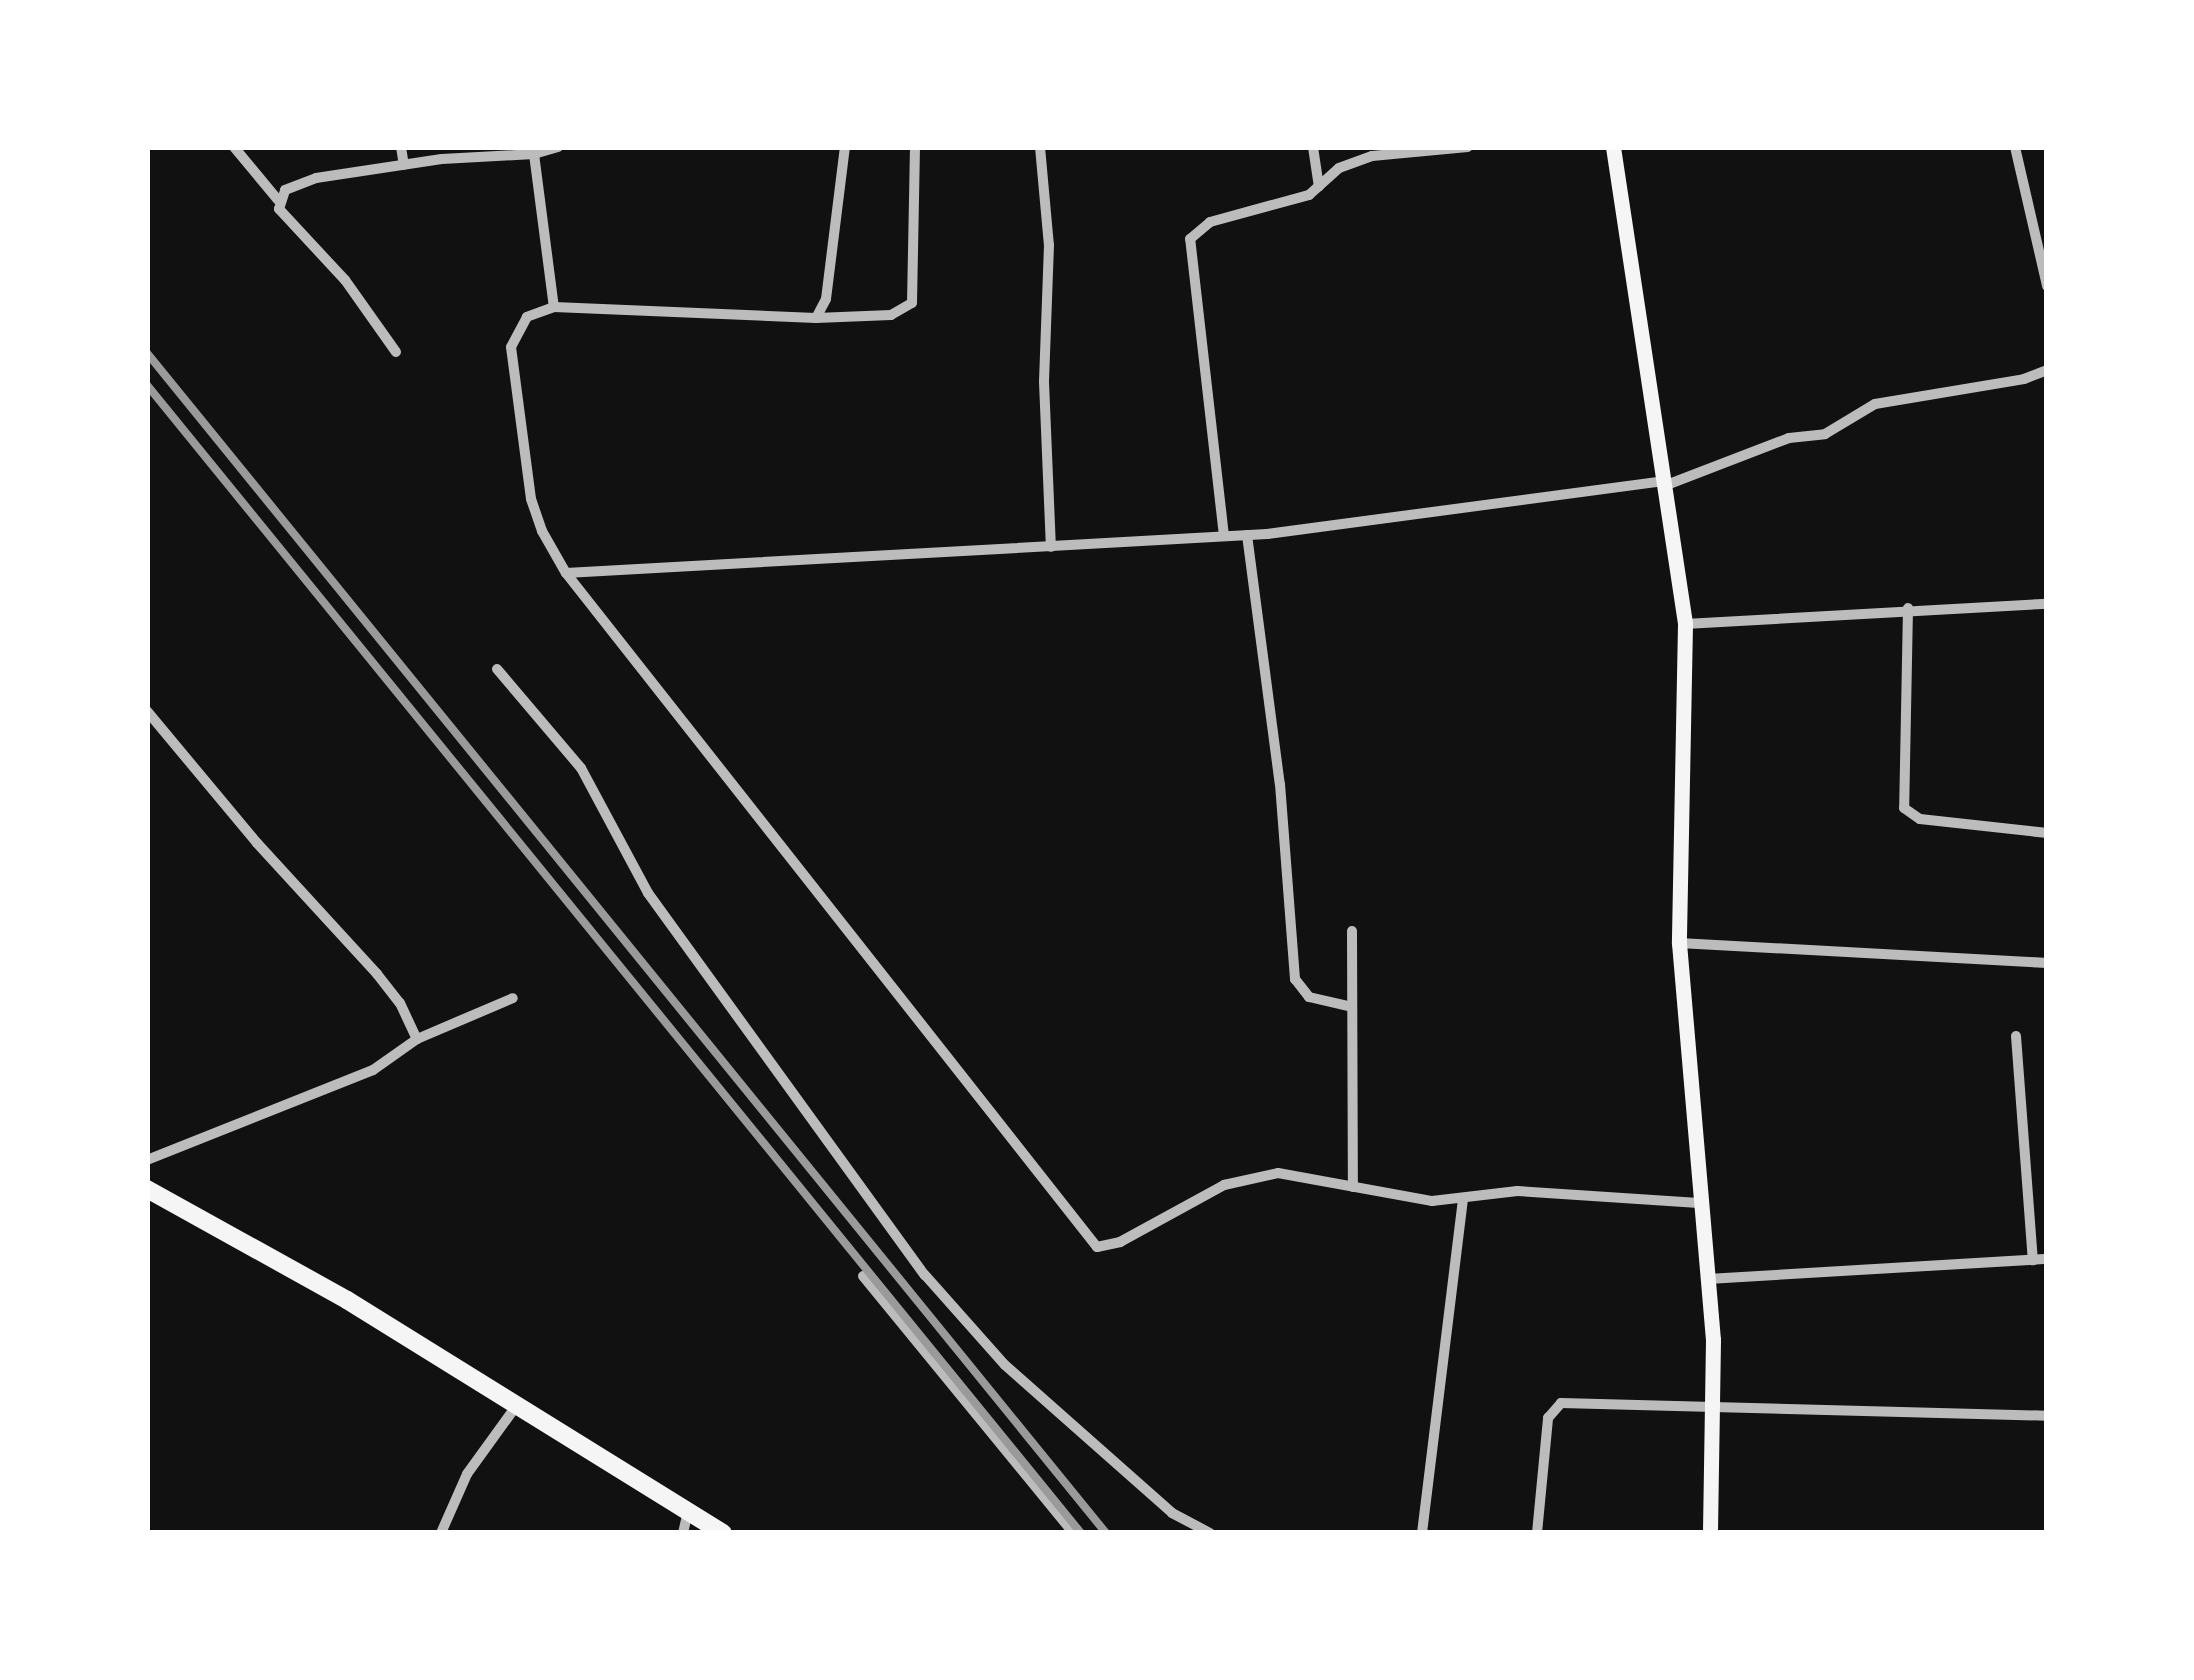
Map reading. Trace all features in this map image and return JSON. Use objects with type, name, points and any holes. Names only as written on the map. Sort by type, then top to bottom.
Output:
[{"type":"highway","points":[[147,1189],[347,1300],[723,1533]]},
{"type":"main road","points":[[1613,147],[1685,624],[1679,943],[1708,1279],[1714,1411],[1710,1533]]},
{"type":"street","points":[[234,147],[278,200],[279,209],[345,280],[396,352]]},
{"type":"street","points":[[401,147],[404,165]]},
{"type":"street","points":[[278,200],[303,181],[404,165],[534,154],[557,147]]},
{"type":"street","points":[[816,318],[826,299],[845,147]]},
{"type":"street","points":[[915,147],[912,304],[891,315],[816,318],[554,307],[526,316],[511,347],[531,499],[566,573],[1097,1247],[1120,1242],[1244,1179],[1278,1174],[1432,1201],[1517,1191],[1699,1203]]},
{"type":"street","points":[[1040,147],[1049,245],[1044,382],[1051,547]]},
{"type":"street","points":[[1313,147],[1319,187]]},
{"type":"street","points":[[1224,536],[1190,239],[1210,222],[1283,203],[1319,187],[1340,168],[1372,156],[1468,147]]},
{"type":"street","points":[[2014,147],[2047,286]]},
{"type":"street","points":[[534,154],[554,307]]},
{"type":"street","points":[[566,573],[1247,535],[1664,484],[1789,439],[1825,434],[1875,404],[2024,379],[2047,370]]},
{"type":"street","points":[[1247,535],[1280,784],[1295,979],[1309,997],[1352,1007]]},
{"type":"street","points":[[1685,624],[1908,608],[2047,604]]},
{"type":"street","points":[[1908,608],[1904,808],[1920,819],[2047,833]]},
{"type":"street","points":[[497,669],[581,768],[648,893],[925,1276],[1005,1364],[1172,1513],[1210,1533]]},
{"type":"street","points":[[147,711],[377,974],[400,1003],[417,1040]]},
{"type":"street","points":[[1352,931],[1353,1187]]},
{"type":"street","points":[[1679,943],[2047,962]]},
{"type":"street","points":[[147,1160],[373,1070],[417,1040],[513,998]]},
{"type":"street","points":[[2016,1036],[2033,1260]]},
{"type":"street","points":[[1422,1533],[1463,1199]]},
{"type":"street","points":[[1708,1279],[2047,1259]]},
{"type":"street","points":[[863,1276],[1073,1533]]},
{"type":"street","points":[[1537,1533],[1553,1408],[1575,1400],[1714,1411],[2047,1416]]},
{"type":"street","points":[[441,1533],[467,1474],[517,1405]]},
{"type":"street","points":[[683,1533],[688,1511]]},
{"type":"railway","points":[[147,353],[1106,1533]]},
{"type":"railway","points":[[147,385],[1081,1533]]}]
